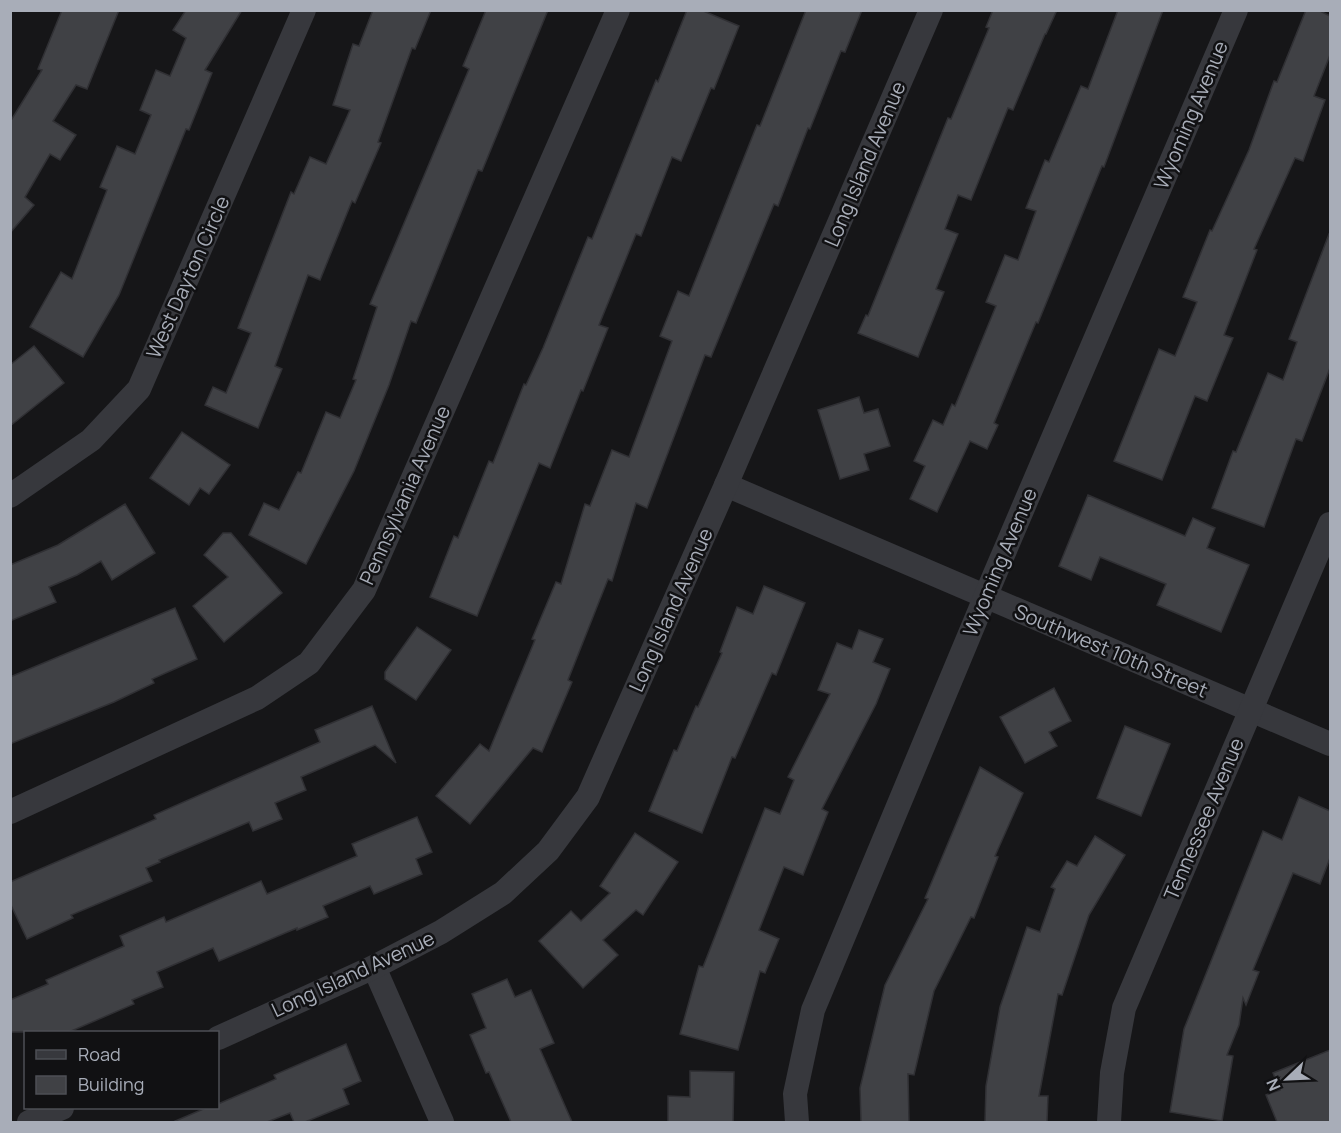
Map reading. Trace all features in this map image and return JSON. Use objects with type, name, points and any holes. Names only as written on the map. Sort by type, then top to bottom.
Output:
[{"type":"street","name":"West Dayton Circle","points":[[10,496],[91,440],[139,389],[304,10]]},
{"type":"street","name":"Pennsylvania Avenue","points":[[10,812],[257,698],[309,663],[364,590],[618,10]]},
{"type":"street","name":"Long Island Avenue","points":[[219,1038],[374,967],[441,932],[503,893],[548,851],[588,797],[726,485],[931,10]]},
{"type":"street","name":"Wyoming Avenue","points":[[797,1122],[795,1094],[813,1010],[985,597],[1236,10]]},
{"type":"street","name":"Southwest 10th Street","points":[[726,485],[1330,744]]},
{"type":"street","name":"Tennessee Avenue","points":[[1109,1122],[1112,1072],[1124,1008],[1330,524]]},
{"type":"street","points":[[374,967],[442,1122]]},
{"type":"street","points":[[29,1122],[58,1109]]},
{"type":"building","points":[[62,10],[119,10],[87,89],[76,85],[53,121],[76,135],[60,160],[50,154],[25,197],[34,205],[10,233],[10,122],[42,70],[38,69]]},
{"type":"building","points":[[186,10],[242,10],[205,70],[212,73],[189,130],[186,129],[119,295],[83,357],[30,327],[61,272],[72,279],[107,190],[100,187],[117,146],[135,154],[151,115],[140,110],[156,70],[170,76],[186,38],[173,30]]},
{"type":"building","points":[[373,10],[431,10],[415,49],[412,48],[378,142],[381,143],[355,203],[352,201],[320,280],[308,275],[275,366],[282,369],[258,428],[205,405],[213,387],[226,393],[251,333],[238,328],[291,192],[294,194],[310,157],[326,164],[350,110],[333,105],[353,44],[359,46]]},
{"type":"building","points":[[486,10],[548,10],[482,171],[478,170],[416,323],[411,321],[389,385],[354,471],[306,564],[249,535],[264,503],[279,510],[298,472],[301,473],[326,412],[340,418],[356,380],[353,379],[377,307],[370,304],[469,69],[463,66]]},
{"type":"building","points":[[687,10],[701,10],[739,26],[714,89],[711,88],[681,161],[672,157],[641,236],[636,234],[599,325],[608,328],[583,391],[581,390],[550,468],[539,463],[477,616],[430,597],[454,536],[458,538],[489,461],[493,463],[524,384],[526,385],[543,348],[588,237],[592,239],[656,80],[658,82]]},
{"type":"building","points":[[806,10],[862,10],[845,52],[841,51],[810,129],[808,128],[778,206],[774,204],[711,357],[705,355],[647,508],[636,503],[612,581],[608,579],[568,680],[572,682],[542,752],[533,748],[470,824],[436,796],[480,744],[489,751],[535,640],[532,639],[556,582],[561,584],[585,504],[590,506],[612,450],[629,457],[672,341],[660,336],[678,291],[689,296],[757,125],[760,126]]},
{"type":"building","points":[[993,10],[1057,10],[1013,110],[1008,108],[971,200],[958,195],[945,229],[958,234],[936,289],[944,292],[918,357],[858,333],[866,315],[868,316],[948,118],[951,119],[989,28],[986,27]]},
{"type":"building","points":[[1118,10],[1163,10],[1104,167],[1102,166],[1038,323],[1036,322],[994,423],[998,425],[987,449],[970,441],[937,512],[910,499],[925,466],[914,461],[933,420],[943,425],[952,404],[955,406],[996,306],[986,302],[1005,255],[1018,260],[1036,211],[1026,208],[1045,160],[1049,162],[1081,86],[1088,89]]},
{"type":"building","points":[[1306,10],[1318,10],[1330,16],[1330,55],[1314,96],[1325,100],[1303,161],[1295,158],[1254,249],[1257,250],[1224,335],[1233,338],[1207,401],[1195,396],[1162,480],[1114,461],[1159,349],[1175,356],[1197,302],[1183,297],[1210,230],[1212,231],[1249,150],[1274,81],[1277,82]]},
{"type":"building","points":[[1329,234],[1330,368],[1302,441],[1296,439],[1264,527],[1212,508],[1233,451],[1236,452],[1268,373],[1283,380],[1297,342],[1289,339]]},
{"type":"building","points":[[34,346],[64,383],[10,426],[10,365]]},
{"type":"building","points":[[859,397],[864,413],[878,409],[890,446],[864,454],[869,470],[840,479],[818,410]]},
{"type":"building","points":[[182,432],[230,465],[209,494],[200,488],[189,505],[150,478]]},
{"type":"building","points":[[1088,495],[1185,536],[1193,518],[1215,528],[1207,548],[1249,565],[1221,632],[1157,605],[1166,584],[1100,557],[1091,580],[1059,566]]},
{"type":"building","points":[[125,504],[155,553],[112,580],[101,561],[49,587],[56,602],[10,621],[10,565],[58,545]]},
{"type":"building","points":[[223,533],[231,533],[282,593],[224,642],[193,606],[228,577],[204,555]]},
{"type":"building","points":[[764,586],[805,603],[776,675],[772,673],[735,758],[732,757],[702,833],[649,811],[674,750],[677,751],[722,653],[720,652],[737,607],[753,614]]},
{"type":"building","points":[[175,608],[197,659],[152,679],[154,683],[114,702],[10,744],[10,677]]},
{"type":"building","points":[[417,627],[451,650],[416,700],[385,679],[385,672]]},
{"type":"building","points":[[859,630],[883,639],[873,662],[890,669],[876,704],[822,809],[828,812],[803,875],[784,867],[759,930],[779,939],[765,973],[760,971],[738,1050],[680,1034],[699,966],[703,967],[765,808],[780,814],[794,780],[788,777],[830,694],[818,690],[837,643],[852,649]]},
{"type":"building","points":[[1054,688],[1071,721],[1049,732],[1057,746],[1025,763],[1000,717]]},
{"type":"building","points":[[372,706],[396,763],[375,745],[301,777],[306,790],[275,803],[282,819],[253,831],[249,822],[159,860],[160,862],[146,868],[152,881],[71,915],[73,918],[27,939],[10,903],[10,882],[156,819],[154,815],[320,742],[315,730]]},
{"type":"building","points":[[1125,726],[1170,744],[1141,816],[1097,798]]},
{"type":"building","points":[[980,767],[1023,793],[995,856],[998,857],[974,918],[971,917],[934,991],[914,1075],[908,1074],[909,1122],[861,1122],[860,1088],[885,985],[928,899],[925,898]]},
{"type":"building","points":[[1299,797],[1330,811],[1330,858],[1320,884],[1293,873],[1253,970],[1259,972],[1246,1005],[1243,998],[1239,1025],[1227,1055],[1233,1056],[1222,1121],[1170,1112],[1184,1029],[1263,831],[1282,840]]},
{"type":"building","points":[[417,817],[432,852],[416,859],[422,874],[374,894],[370,886],[323,906],[328,917],[219,961],[213,948],[157,972],[163,987],[132,1000],[134,1004],[71,1031],[10,1032],[10,1000],[48,984],[46,980],[124,946],[120,936],[164,917],[166,922],[261,881],[267,894],[357,856],[352,844]]},
{"type":"building","points":[[635,833],[678,862],[643,915],[636,910],[603,940],[618,955],[583,988],[539,941],[571,911],[581,921],[610,893],[600,886]]},
{"type":"building","points":[[1095,836],[1125,855],[1089,915],[1062,995],[1058,994],[1039,1096],[1048,1096],[1047,1122],[985,1122],[986,1086],[1000,1007],[1027,927],[1040,932],[1055,889],[1051,887],[1067,861],[1077,866]]},
{"type":"building","points":[[507,979],[515,997],[531,990],[554,1043],[540,1049],[572,1122],[511,1122],[489,1072],[486,1073],[470,1035],[486,1028],[472,994]]},
{"type":"building","points":[[346,1044],[361,1081],[343,1089],[349,1104],[305,1122],[294,1122],[290,1113],[267,1122],[173,1122],[203,1109],[219,1109],[219,1104],[276,1079],[274,1075]]},
{"type":"building","points":[[1330,1050],[1330,1122],[1277,1122],[1266,1095],[1280,1090],[1273,1073]]},
{"type":"building","points":[[690,1071],[734,1072],[733,1122],[668,1122],[668,1096],[690,1097]]}]
